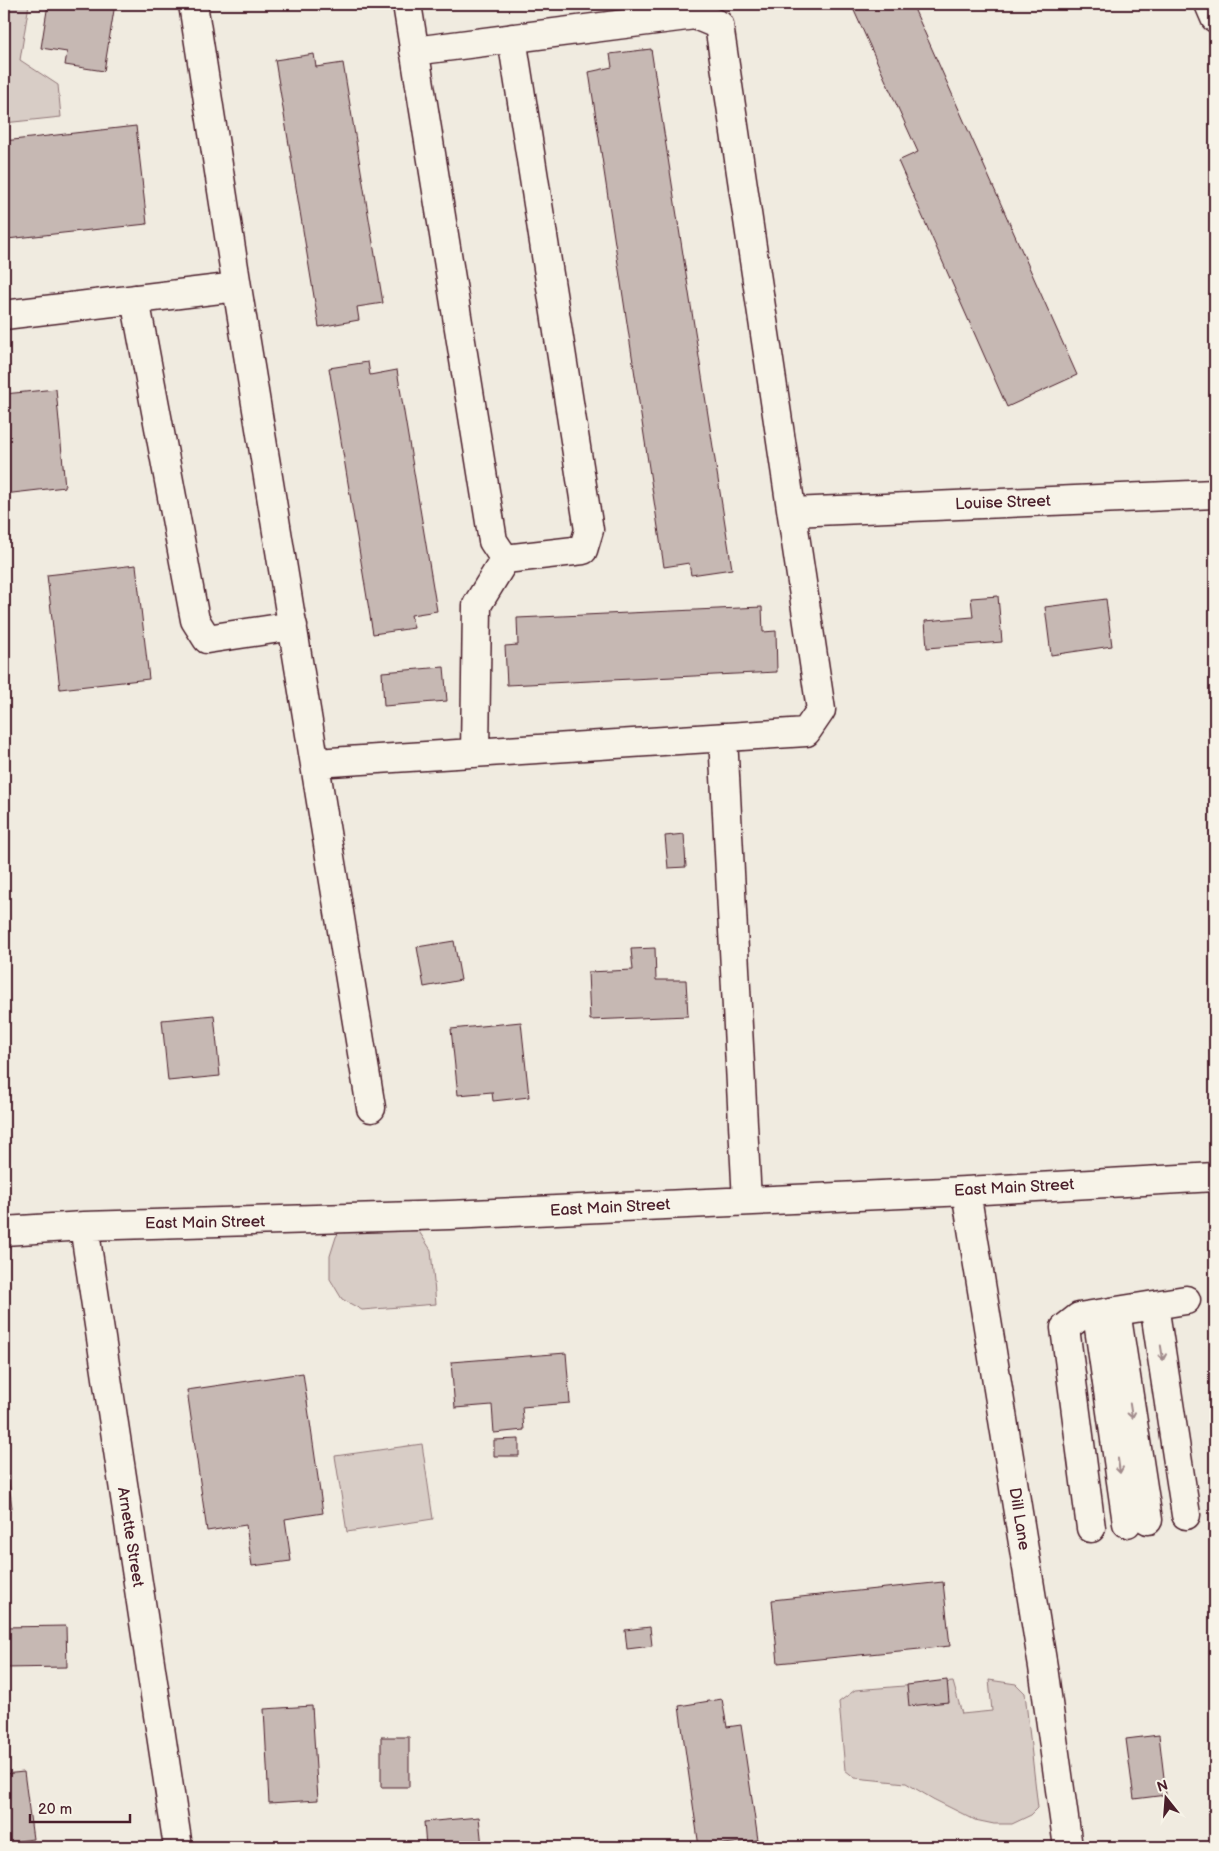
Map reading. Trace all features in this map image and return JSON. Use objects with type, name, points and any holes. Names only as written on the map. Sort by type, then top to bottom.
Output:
[{"type":"street","points":[[193,4],[237,287],[371,1108]]},
{"type":"street","points":[[407,4],[493,541],[505,559]]},
{"type":"street","points":[[1209,4],[1215,18]]},
{"type":"street","points":[[315,763],[806,732],[821,710],[719,25],[695,15],[414,51]]},
{"type":"street","points":[[505,559],[583,550],[589,530],[512,38]]},
{"type":"street","points":[[4,315],[237,287]]},
{"type":"street","points":[[135,299],[195,620],[207,639],[293,626]]},
{"type":"street","name":"Louise Street","points":[[792,512],[1215,494]]},
{"type":"street","points":[[475,753],[477,605],[505,559]]},
{"type":"street","points":[[723,737],[747,1201]]},
{"type":"street","name":"East Main Street","points":[[4,1231],[84,1226],[404,1217],[966,1191],[1215,1176]]},
{"type":"street","name":"Dill Lane","points":[[966,1191],[1043,1667],[1068,1847]]},
{"type":"street","name":"Arnette Street","points":[[84,1226],[178,1847]]},
{"type":"street","points":[[1138,1522],[1065,1328],[1117,1311],[1186,1300]]},
{"type":"street","points":[[1117,1311],[1138,1522]]},
{"type":"street","points":[[1117,1311],[1138,1522]]},
{"type":"shaded area","points":[[4,4],[29,4],[20,60],[58,85],[61,117],[4,123]]},
{"type":"shaded area","points":[[418,1230],[431,1250],[436,1304],[362,1310],[342,1299],[330,1279],[330,1256],[339,1232]]},
{"type":"shaded area","points":[[422,1444],[433,1519],[347,1532],[335,1456]]},
{"type":"shaded area","points":[[989,1680],[1016,1684],[1025,1693],[1038,1808],[1031,1815],[1012,1824],[994,1824],[975,1820],[906,1783],[855,1778],[845,1770],[839,1702],[855,1690],[953,1682],[962,1714],[992,1711]]},
{"type":"building","points":[[48,4],[115,4],[104,71],[65,65],[67,52],[41,48]]},
{"type":"building","points":[[851,4],[912,4],[1077,375],[1007,407],[898,161],[918,152]]},
{"type":"building","points":[[651,49],[732,569],[691,575],[689,563],[664,567],[589,72],[612,67],[610,54]]},
{"type":"building","points":[[314,54],[316,67],[343,63],[383,303],[357,307],[359,320],[319,327],[275,60]]},
{"type":"building","points":[[136,126],[147,224],[7,239],[4,210],[4,141]]},
{"type":"building","points":[[368,362],[370,375],[397,370],[437,611],[411,615],[414,628],[373,634],[329,368]]},
{"type":"building","points":[[56,389],[65,487],[4,494],[4,394]]},
{"type":"building","points":[[136,565],[149,679],[60,689],[47,575]]},
{"type":"building","points":[[998,596],[1002,642],[927,648],[925,621],[973,617],[971,598]]},
{"type":"building","points":[[1106,599],[1112,646],[1051,655],[1045,607]]},
{"type":"building","points":[[762,607],[763,632],[776,631],[777,672],[507,685],[505,646],[518,645],[517,618]]},
{"type":"building","points":[[444,667],[447,701],[384,706],[382,672]]},
{"type":"building","points":[[684,834],[686,867],[668,868],[665,836]]},
{"type":"building","points":[[454,941],[461,980],[424,987],[417,947]]},
{"type":"building","points":[[655,948],[656,980],[686,980],[688,1016],[590,1020],[588,972],[633,970],[631,949]]},
{"type":"building","points":[[214,1015],[220,1076],[168,1081],[162,1020]]},
{"type":"building","points":[[521,1022],[529,1097],[493,1101],[492,1092],[458,1095],[451,1029]]},
{"type":"building","points":[[566,1353],[570,1403],[522,1407],[524,1430],[494,1433],[492,1405],[455,1408],[451,1362]]},
{"type":"building","points":[[303,1373],[323,1513],[285,1519],[291,1561],[252,1566],[246,1525],[207,1531],[187,1390]]},
{"type":"building","points":[[4,1438],[12,1508],[4,1509]]},
{"type":"building","points":[[519,1439],[519,1456],[494,1456],[494,1440]]},
{"type":"building","points":[[943,1582],[950,1646],[778,1663],[772,1600]]},
{"type":"building","points":[[66,1626],[67,1667],[4,1668],[4,1627]]},
{"type":"building","points":[[650,1627],[652,1646],[627,1649],[625,1630]]},
{"type":"building","points":[[947,1680],[949,1702],[909,1706],[907,1685]]},
{"type":"building","points":[[722,1699],[727,1727],[741,1725],[758,1840],[699,1847],[679,1706]]},
{"type":"building","points":[[312,1706],[318,1800],[269,1803],[264,1709]]},
{"type":"building","points":[[1159,1735],[1166,1795],[1134,1799],[1126,1739]]},
{"type":"building","points":[[381,1737],[409,1737],[409,1787],[381,1787]]},
{"type":"building","points":[[24,1772],[33,1839],[4,1843],[4,1774]]},
{"type":"building","points":[[479,1817],[482,1847],[426,1847],[424,1822]]}]
